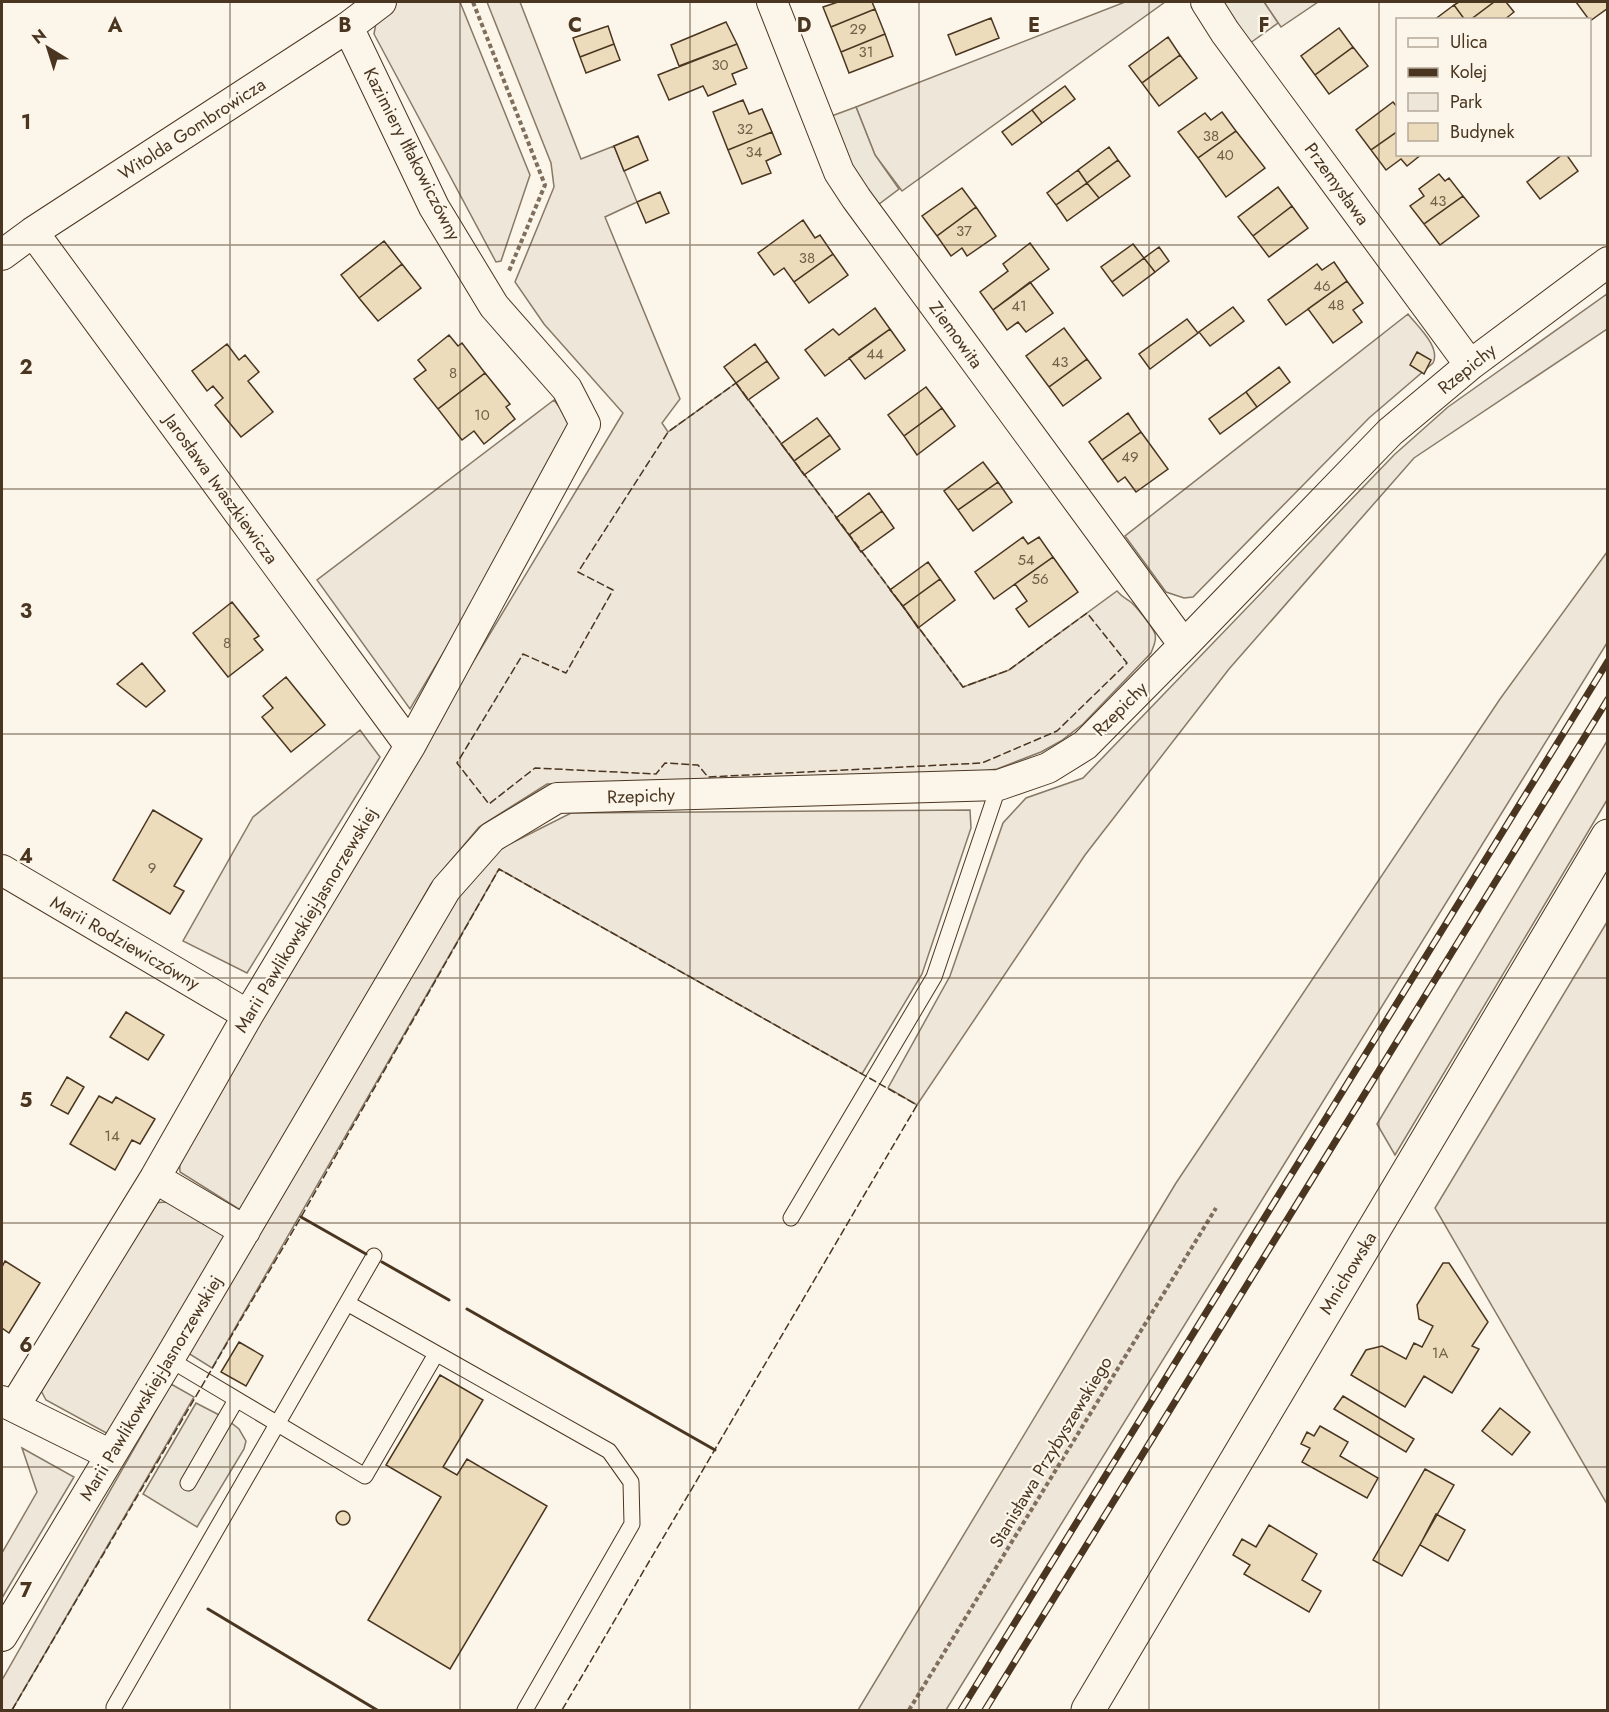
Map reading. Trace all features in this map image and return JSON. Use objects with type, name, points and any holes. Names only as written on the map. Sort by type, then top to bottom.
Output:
[{"type":"street","name":"Witolda Gombrowicza","points":[[2,255],[33,232],[348,27],[381,2]]},
{"type":"street","name":"Ziemowita","points":[[772,2],[839,172],[1184,645]]},
{"type":"street","name":"Przemysława","points":[[1206,2],[1225,32],[1470,365]]},
{"type":"street","name":"Kazimiery Iłłakowiczówny","points":[[348,27],[434,207],[494,306],[567,389],[585,424]]},
{"type":"street","name":"Jarosława Iwaszkiewicza","points":[[33,232],[410,746]]},
{"type":"street","name":"Rzepichy","points":[[492,837],[557,798],[999,785],[1048,768],[1085,745],[1390,432],[1470,365],[1608,262]]},
{"type":"street","name":"Marii Pawlikowskiej-Jasnorzewskiej","points":[[8,1404],[155,1178],[248,1015],[410,746],[585,424]]},
{"type":"street","name":"Mnichowska","points":[[1088,1710],[1608,836]]},
{"type":"street","name":"Marii Pawlikowskiej-Jasnorzewskiej","points":[[3,1632],[169,1359],[446,890],[492,837]]},
{"type":"street","name":"Marii Rodziewiczówny","points":[[2,870],[248,1015]]},
{"type":"street","points":[[155,1178],[245,1231]]},
{"type":"street","points":[[8,1404],[111,1455]]},
{"type":"lane","points":[[791,1218],[934,977],[999,785]]},
{"type":"lane","points":[[114,1710],[374,1256]]},
{"type":"lane","points":[[347,1302],[609,1451],[631,1482],[632,1524],[525,1710]]},
{"type":"lane","points":[[169,1359],[365,1476],[436,1354]]},
{"type":"lane","points":[[188,1484],[236,1400]]},
{"type":"path","points":[[474,2],[545,185],[494,306]]},
{"type":"path","name":"Stanisława Przybyszewskiego","points":[[909,1710],[1216,1208]]},
{"type":"green space","points":[[392,2],[460,2],[530,175],[501,261],[496,262],[374,34],[378,12]]},
{"type":"green space","points":[[487,2],[520,2],[581,159],[614,146],[637,202],[605,217],[680,399],[662,423],[668,432],[736,383],[963,687],[1009,670],[1117,591],[1132,603],[1148,622],[1155,634],[1155,642],[1151,653],[1083,724],[1061,741],[1041,752],[997,769],[955,775],[547,784],[479,827],[431,884],[242,1211],[180,1172],[179,1150],[623,413],[544,324],[515,282],[554,187],[551,163]]},
{"type":"green space","points":[[1125,2],[1165,2],[902,191],[875,155],[856,107]]},
{"type":"green space","points":[[1264,2],[1318,2],[1281,27]]},
{"type":"green space","points":[[1607,294],[1607,329],[1414,458],[1229,669],[1085,855],[917,1105],[888,1088],[950,976],[1003,823],[1026,798],[1083,778],[1394,455],[1448,407]]},
{"type":"green space","points":[[1408,314],[1431,344],[1435,357],[1433,363],[1369,418],[1193,597],[1184,598],[1166,592],[1125,536]]},
{"type":"green space","points":[[554,400],[576,429],[410,709],[317,580]]},
{"type":"green space","points":[[1607,552],[1607,643],[946,1710],[858,1710],[1176,1183],[1500,699]]},
{"type":"green space","points":[[360,730],[380,757],[247,973],[183,941],[253,817]]},
{"type":"green space","points":[[1607,741],[1607,800],[1395,1155],[1377,1124]]},
{"type":"green space","points":[[970,810],[971,828],[922,974],[862,1074],[499,869],[212,1368],[188,1353],[451,905],[496,851],[571,813]]},
{"type":"green space","points":[[1607,922],[1607,1504],[1435,1208]]},
{"type":"green space","points":[[168,1202],[229,1237],[110,1435],[46,1400],[39,1387],[150,1203]]},
{"type":"green space","points":[[171,1384],[194,1397],[12,1710],[2,1710],[2,1680]]},
{"type":"green space","points":[[22,1448],[74,1477],[2,1598],[2,1553],[37,1492]]},
{"type":"shaded area","points":[[1206,2],[1264,2],[1278,23],[1239,51]]},
{"type":"shaded area","points":[[856,107],[875,155],[899,189],[867,213],[818,121]]},
{"type":"shaded area","points":[[196,1403],[225,1418],[239,1429],[246,1441],[244,1449],[197,1527],[143,1494]]},
{"type":"building","points":[[838,2],[872,2],[875,9],[831,27],[823,7]]},
{"type":"building","points":[[1459,2],[1494,2],[1473,18],[1464,18],[1454,5]]},
{"type":"building","points":[[1494,2],[1506,2],[1514,12],[1506,18],[1473,18]]},
{"type":"building","points":[[1576,2],[1608,2],[1608,8],[1591,20],[1591,18],[1588,18]]},
{"type":"building","points":[[1454,5],[1464,18],[1437,18]]},
{"type":"building","points":[[875,9],[885,34],[841,52],[831,27]]},
{"type":"building","points":[[991,18],[999,38],[956,55],[948,35]]},
{"type":"building","points":[[726,22],[737,44],[679,66],[671,45]]},
{"type":"building","points":[[608,26],[614,44],[580,57],[573,38]]},
{"type":"building","points":[[1339,28],[1353,47],[1315,75],[1301,56]]},
{"type":"building","points":[[885,34],[893,56],[849,73],[841,52]]},
{"type":"building","points":[[1168,37],[1180,55],[1142,83],[1129,66]]},
{"type":"building","points":[[614,44],[620,60],[586,73],[580,57]]},
{"type":"building","points":[[737,44],[747,68],[732,74],[736,84],[708,96],[703,86],[669,100],[658,75]]},
{"type":"building","points":[[1353,47],[1368,66],[1329,94],[1315,75]]},
{"type":"building","points":[[1180,55],[1197,78],[1159,106],[1142,83]]},
{"type":"building","points":[[1065,86],[1075,99],[1042,123],[1032,110]]},
{"type":"building","points":[[743,100],[749,114],[762,109],[772,132],[728,150],[713,112]]},
{"type":"building","points":[[1393,102],[1396,106],[1396,132],[1371,150],[1356,130]]},
{"type":"building","points":[[1032,110],[1042,123],[1012,145],[1002,132]]},
{"type":"building","points":[[1222,112],[1236,131],[1198,158],[1178,132],[1205,113],[1211,120]]},
{"type":"building","points":[[1236,131],[1265,168],[1226,197],[1198,158]]},
{"type":"building","points":[[772,132],[781,154],[766,161],[771,173],[742,184],[728,150]]},
{"type":"building","points":[[1396,132],[1396,156],[1420,156],[1407,166],[1401,159],[1386,170],[1371,150]]},
{"type":"building","points":[[638,136],[648,160],[624,171],[614,146]]},
{"type":"building","points":[[1109,147],[1118,160],[1087,183],[1078,170]]},
{"type":"building","points":[[1560,156],[1567,156],[1578,171],[1540,199],[1527,182]]},
{"type":"building","points":[[1118,160],[1130,176],[1099,198],[1087,183]]},
{"type":"building","points":[[1078,170],[1087,183],[1056,205],[1047,193]]},
{"type":"building","points":[[1439,174],[1445,181],[1449,178],[1463,196],[1424,224],[1410,206],[1424,196],[1419,189]]},
{"type":"building","points":[[1087,183],[1099,198],[1067,221],[1056,205]]},
{"type":"building","points":[[1278,187],[1292,206],[1253,236],[1238,217]]},
{"type":"building","points":[[962,188],[976,207],[937,236],[922,216]]},
{"type":"building","points":[[660,192],[669,213],[646,223],[637,202]]},
{"type":"building","points":[[1463,196],[1479,216],[1440,245],[1424,224]]},
{"type":"building","points":[[1292,206],[1308,228],[1269,257],[1253,236]]},
{"type":"building","points":[[976,207],[996,236],[967,256],[962,248],[951,256],[937,236]]},
{"type":"building","points":[[803,220],[815,238],[820,235],[833,254],[794,282],[784,268],[774,275],[758,253]]},
{"type":"building","points":[[384,241],[402,264],[359,298],[341,275]]},
{"type":"building","points":[[1030,243],[1049,269],[993,310],[980,292],[1008,271],[1003,264]]},
{"type":"building","points":[[1133,244],[1144,258],[1112,282],[1101,267]]},
{"type":"building","points":[[1159,247],[1169,261],[1155,272],[1144,258]]},
{"type":"building","points":[[833,254],[848,275],[809,303],[794,282]]},
{"type":"building","points":[[1144,258],[1155,272],[1123,296],[1112,282]]},
{"type":"building","points":[[1334,262],[1347,281],[1286,325],[1268,300],[1317,264],[1322,270]]},
{"type":"building","points":[[402,264],[421,288],[378,321],[359,298]]},
{"type":"building","points":[[1347,281],[1363,303],[1353,310],[1362,322],[1333,343],[1308,309]]},
{"type":"building","points":[[1030,282],[1053,313],[1026,332],[1018,322],[1007,330],[993,310]]},
{"type":"building","points":[[1233,307],[1244,321],[1210,346],[1199,332]]},
{"type":"building","points":[[875,308],[890,329],[825,376],[805,350],[833,329],[839,335]]},
{"type":"building","points":[[1187,319],[1198,333],[1150,369],[1139,354]]},
{"type":"building","points":[[1064,328],[1087,359],[1049,387],[1026,356]]},
{"type":"building","points":[[890,329],[905,350],[865,379],[849,358]]},
{"type":"building","points":[[449,335],[458,346],[462,343],[485,373],[438,409],[414,379],[426,370],[418,360]]},
{"type":"building","points":[[227,344],[239,360],[245,355],[259,372],[248,381],[273,412],[241,437],[215,405],[223,398],[213,386],[207,391],[192,371]]},
{"type":"building","points":[[755,344],[767,361],[736,383],[724,367]]},
{"type":"building","points":[[1417,352],[1431,360],[1424,374],[1410,365]]},
{"type":"building","points":[[1087,359],[1101,378],[1063,406],[1049,387]]},
{"type":"building","points":[[767,361],[779,378],[748,400],[736,383]]},
{"type":"building","points":[[1279,367],[1290,382],[1257,407],[1246,392]]},
{"type":"building","points":[[485,373],[510,404],[506,407],[515,419],[484,444],[474,431],[462,440],[438,409]]},
{"type":"building","points":[[926,387],[942,408],[904,436],[888,415]]},
{"type":"building","points":[[1246,392],[1257,407],[1220,434],[1209,419]]},
{"type":"building","points":[[942,408],[955,426],[917,455],[904,436]]},
{"type":"building","points":[[1128,413],[1141,432],[1102,460],[1089,442]]},
{"type":"building","points":[[817,418],[830,435],[794,461],[781,444]]},
{"type":"building","points":[[1141,432],[1168,469],[1136,492],[1125,477],[1118,482],[1102,460]]},
{"type":"building","points":[[830,435],[840,449],[804,475],[794,461]]},
{"type":"building","points":[[983,462],[998,482],[958,510],[944,491]]},
{"type":"building","points":[[998,482],[1012,502],[973,531],[958,510]]},
{"type":"building","points":[[869,493],[882,511],[849,535],[836,518]]},
{"type":"building","points":[[882,511],[894,528],[861,552],[849,535]]},
{"type":"building","points":[[1023,537],[1028,544],[1039,537],[1053,557],[994,599],[975,572]]},
{"type":"building","points":[[1053,557],[1078,592],[1029,627],[1016,609],[1027,601],[1015,584]]},
{"type":"building","points":[[928,562],[940,579],[903,606],[890,590]]},
{"type":"building","points":[[940,579],[955,600],[918,628],[903,606]]},
{"type":"building","points":[[232,602],[259,636],[254,639],[263,650],[228,677],[193,633]]},
{"type":"building","points":[[142,663],[165,691],[146,707],[117,684]]},
{"type":"building","points":[[286,677],[325,725],[291,752],[262,717],[273,708],[263,696]]},
{"type":"building","points":[[153,810],[202,839],[174,886],[184,891],[170,914],[113,880]]},
{"type":"building","points":[[126,1012],[164,1035],[148,1060],[110,1037]]},
{"type":"building","points":[[67,1077],[84,1087],[68,1114],[51,1105]]},
{"type":"building","points":[[99,1096],[112,1103],[116,1097],[155,1119],[140,1144],[132,1140],[115,1170],[70,1144]]},
{"type":"building","points":[[5,1261],[40,1283],[9,1333],[2,1328],[2,1267]]},
{"type":"building","points":[[1443,1263],[1449,1263],[1488,1322],[1472,1346],[1479,1349],[1452,1393],[1424,1376],[1405,1407],[1351,1375],[1366,1350],[1382,1346],[1406,1359],[1414,1343],[1422,1347],[1433,1326],[1419,1319],[1417,1305]]},
{"type":"building","points":[[239,1342],[263,1356],[246,1386],[221,1372]]},
{"type":"building","points":[[440,1375],[483,1400],[443,1467],[457,1475],[467,1459],[547,1506],[450,1669],[368,1620],[441,1497],[386,1465]]},
{"type":"building","points":[[1343,1396],[1414,1439],[1406,1452],[1334,1409]]},
{"type":"building","points":[[1500,1408],[1530,1432],[1512,1455],[1482,1431]]},
{"type":"building","points":[[1320,1426],[1348,1442],[1340,1456],[1378,1478],[1367,1498],[1302,1462],[1310,1448],[1301,1444],[1307,1432],[1314,1436]]},
{"type":"building","points":[[1425,1469],[1454,1485],[1402,1576],[1373,1560]]},
{"type":"building","points":[[343,1511],[348,1513],[350,1518],[348,1523],[343,1525],[338,1523],[336,1518],[338,1513]]},
{"type":"building","points":[[1436,1514],[1465,1530],[1448,1561],[1420,1545]]},
{"type":"building","points":[[1269,1525],[1317,1554],[1302,1580],[1321,1591],[1309,1612],[1244,1574],[1250,1565],[1233,1555],[1242,1539],[1256,1547]]},
{"type":"railway","points":[[961,1710],[1608,661]]},
{"type":"railway","points":[[985,1710],[1608,699]]},
{"type":"fence","points":[[736,383],[963,687],[1009,670],[1087,613],[1127,663],[1057,731],[982,763],[708,777],[698,765],[665,763],[656,774],[535,768],[489,804],[457,763],[523,654],[566,673],[613,590],[578,572],[668,432],[736,383]]},
{"type":"fence","points":[[12,1710],[301,1217],[499,869],[917,1105],[562,1710]]},
{"type":"wall","points":[[301,1217],[366,1254]]},
{"type":"wall","points":[[382,1262],[449,1300]]},
{"type":"wall","points":[[467,1309],[715,1450]]},
{"type":"wall","points":[[208,1609],[377,1710]]}]
